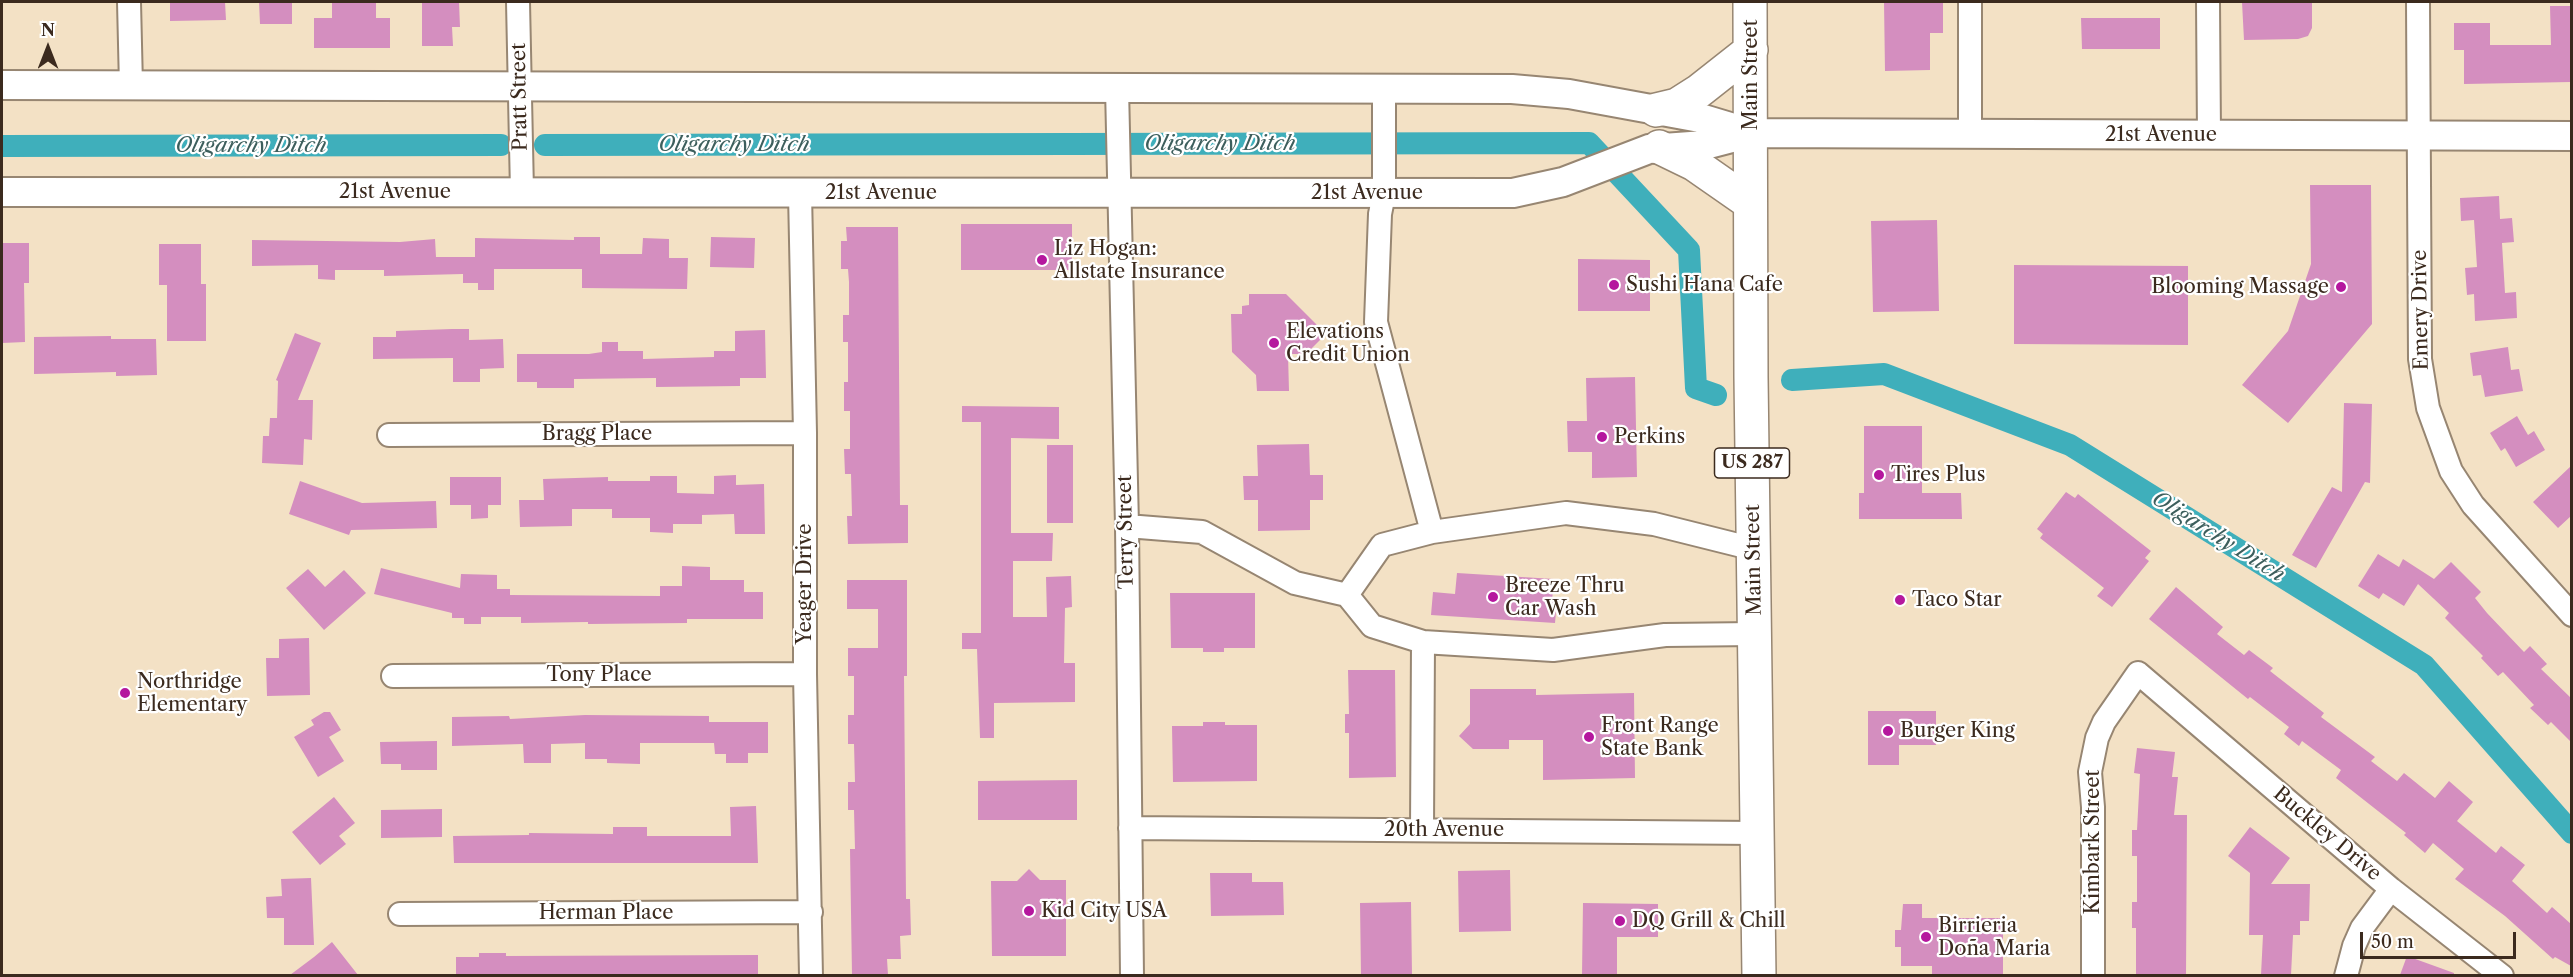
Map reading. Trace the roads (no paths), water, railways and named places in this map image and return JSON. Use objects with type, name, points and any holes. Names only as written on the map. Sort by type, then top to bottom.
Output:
[{"type":"highway","name":"Main Street","points":[[1750,2],[1750,203],[1759,975]]},
{"type":"highway","points":[[1656,110],[1677,105],[1699,91],[1751,50]]},
{"type":"highway","points":[[1659,147],[1694,164],[1750,203]]},
{"type":"street","points":[[129,2],[131,86]]},
{"type":"street","name":"Pratt Street","points":[[519,2],[522,192]]},
{"type":"street","points":[[1970,2],[1970,134]]},
{"type":"street","points":[[2208,2],[2209,135]]},
{"type":"street","name":"Emery Drive","points":[[2418,2],[2420,359],[2428,408],[2451,471],[2473,505],[2570,610]]},
{"type":"street","name":"21st Avenue","points":[[2,85],[1512,89],[1569,94],[1700,118],[1751,133]]},
{"type":"street","name":"Terry Street","points":[[1117,88],[1127,526],[1132,975]]},
{"type":"street","points":[[1384,88],[1384,194],[1380,214],[1376,322],[1432,532]]},
{"type":"street","name":"21st Avenue","points":[[2,192],[1513,193],[1563,182],[1659,147],[1705,145],[1751,133],[2571,136]]},
{"type":"street","name":"Yeager Drive","points":[[800,193],[805,433],[805,674],[812,975]]},
{"type":"street","name":"Bragg Place","points":[[389,435],[805,433]]},
{"type":"street","points":[[1347,595],[1382,544],[1432,532],[1566,513],[1654,524],[1754,549]]},
{"type":"street","points":[[1127,526],[1202,532],[1295,584],[1347,595],[1372,626],[1423,642],[1553,650],[1665,635],[1755,634]]},
{"type":"street","points":[[1422,830],[1423,642]]},
{"type":"street","name":"Kimbark Street","points":[[2093,975],[2090,772],[2097,738],[2104,722],[2138,673],[2156,689]]},
{"type":"street","name":"Tony Place","points":[[393,676],[805,674]]},
{"type":"street","name":"Buckley Drive","points":[[2156,689],[2391,888],[2502,975]]},
{"type":"street","name":"20th Avenue","points":[[1130,828],[1757,833]]},
{"type":"street","points":[[2346,975],[2362,928],[2391,888]]},
{"type":"street","name":"Herman Place","points":[[400,914],[811,912]]},
{"type":"waterway","name":"Oligarchy Ditch","points":[[545,145],[1589,143],[1689,250],[1696,388],[1716,395]]},
{"type":"waterway","name":"Oligarchy Ditch","points":[[2,146],[501,145]]},
{"type":"waterway","name":"Oligarchy Ditch","points":[[1792,380],[1884,374],[2070,445],[2424,665],[2572,833]]},
{"type":"place","name":"Liz Hogan: Allstate Insurance","points":[[1042,260]]},
{"type":"place","name":"Sushi Hana Cafe","points":[[1614,285]]},
{"type":"place","name":"Blooming Massage","points":[[2341,287]]},
{"type":"place","name":"Elevations Credit Union","points":[[1274,343]]},
{"type":"place","name":"Perkins","points":[[1602,437]]},
{"type":"place","name":"Tires Plus","points":[[1879,475]]},
{"type":"place","name":"Breeze Thru Car Wash","points":[[1493,597]]},
{"type":"place","name":"Taco Star","points":[[1900,600]]},
{"type":"place","name":"Northridge Elementary","points":[[125,693]]},
{"type":"place","name":"Burger King","points":[[1888,731]]},
{"type":"place","name":"Front Range State Bank","points":[[1589,737]]},
{"type":"place","name":"Kid City USA","points":[[1029,911]]},
{"type":"place","name":"DQ Grill & Chill","points":[[1620,921]]},
{"type":"place","name":"Birrieria Doña Maria","points":[[1926,937]]}]
